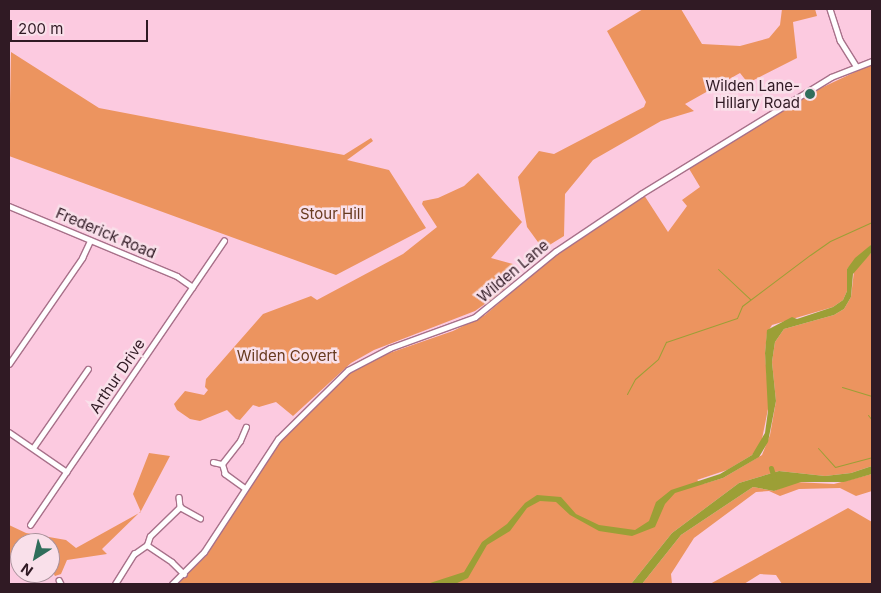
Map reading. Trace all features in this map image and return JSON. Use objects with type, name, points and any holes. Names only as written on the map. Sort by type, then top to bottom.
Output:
[{"type":"street","points":[[830,9],[840,40],[856,66]]},
{"type":"street","name":"Wilden Lane","points":[[172,584],[204,552],[244,488],[284,431],[348,370],[390,348],[474,317],[576,236],[748,126],[856,66],[872,60]]},
{"type":"street","name":"Frederick Road","points":[[9,206],[177,276],[193,287]]},
{"type":"street","points":[[9,364],[82,258],[90,241]]},
{"type":"street","name":"Arthur Drive","points":[[30,526],[224,241]]},
{"type":"street","points":[[32,448],[88,369]]},
{"type":"street","points":[[244,488],[224,474],[222,464],[240,441],[246,426]]},
{"type":"street","points":[[9,432],[67,472]]},
{"type":"street","points":[[213,462],[222,464]]},
{"type":"street","points":[[179,497],[180,507]]},
{"type":"street","points":[[180,507],[200,518]]},
{"type":"street","points":[[115,584],[134,554],[147,545],[150,536],[180,507]]},
{"type":"street","points":[[147,545],[172,562],[184,574]]},
{"type":"green space","points":[[643,9],[681,9],[702,44],[740,46],[769,38],[780,25],[782,9],[815,9],[817,16],[793,22],[797,58],[748,83],[740,73],[685,104],[694,111],[661,121],[593,160],[565,194],[564,236],[543,249],[527,227],[518,177],[539,151],[554,154],[644,107],[646,102],[607,31]]},
{"type":"green space","name":"Stour Hill","points":[[11,52],[99,108],[344,155],[371,138],[373,141],[347,160],[389,170],[426,228],[336,275],[9,156]]},
{"type":"green space","points":[[872,64],[872,244],[847,269],[847,291],[843,300],[833,307],[772,325],[767,333],[765,353],[769,404],[761,444],[752,455],[727,470],[697,480],[703,484],[723,478],[762,455],[770,435],[776,401],[772,362],[775,342],[784,329],[834,315],[844,309],[851,297],[854,271],[872,252],[872,466],[851,473],[825,476],[779,471],[739,483],[672,533],[631,584],[177,584],[206,556],[279,442],[332,388],[352,372],[375,358],[453,331],[485,315],[566,246],[644,195],[668,232],[687,206],[682,200],[700,187],[688,167],[821,88]]},
{"type":"green space","name":"Wilden Covert","points":[[478,173],[522,222],[491,258],[513,264],[519,275],[496,296],[475,311],[374,350],[351,363],[293,416],[276,402],[259,407],[253,405],[240,420],[236,419],[227,410],[200,421],[190,419],[177,410],[174,404],[185,391],[204,395],[208,390],[205,387],[206,379],[263,314],[311,296],[317,300],[403,254],[437,227],[422,204],[423,201],[438,198],[464,186]]},
{"type":"green space","points":[[149,453],[170,456],[141,511],[133,494]]},
{"type":"green space","points":[[872,474],[872,491],[856,496],[840,488],[799,489],[780,496],[769,491],[756,492],[694,538],[671,574],[672,584],[642,584],[681,535],[753,487],[774,491],[795,482],[834,484]]},
{"type":"green space","points":[[848,508],[872,522],[872,584],[782,584],[776,575],[760,574],[744,584],[710,584]]},
{"type":"green space","points":[[139,513],[102,549],[107,554],[67,560],[60,574],[60,539],[66,540],[76,548]]},
{"type":"green space","points":[[9,525],[26,533],[10,533],[10,555],[9,555]]},
{"type":"shaded area","points":[[872,244],[872,252],[853,274],[851,297],[844,309],[834,315],[784,329],[775,342],[772,362],[776,401],[768,442],[759,457],[723,478],[675,493],[665,504],[655,527],[632,536],[599,531],[570,515],[556,502],[540,501],[527,508],[510,531],[487,545],[468,578],[455,584],[427,584],[464,572],[482,542],[507,524],[525,503],[537,495],[561,497],[576,514],[599,525],[635,530],[649,521],[656,502],[671,490],[720,474],[752,455],[765,433],[768,411],[765,353],[767,330],[792,317],[797,319],[833,307],[843,300],[847,291],[847,269],[855,258]]},
{"type":"shaded area","points":[[872,466],[872,474],[844,482],[801,482],[774,491],[753,487],[681,535],[642,584],[631,584],[672,533],[739,483],[779,471],[825,476],[851,473]]},
{"type":"waterway","points":[[627,394],[635,379],[658,359],[666,342],[737,318],[742,306],[810,255],[830,241],[872,222]]},
{"type":"waterway","points":[[718,269],[750,299]]},
{"type":"waterway","points":[[842,387],[872,396]]},
{"type":"waterway","points":[[868,415],[872,420]]},
{"type":"waterway","points":[[818,448],[835,467],[872,457]]},
{"type":"waterway","points":[[771,468],[774,478]]},
{"type":"place","name":"Wilden Lane- Hillary Road","points":[[810,94]]}]
